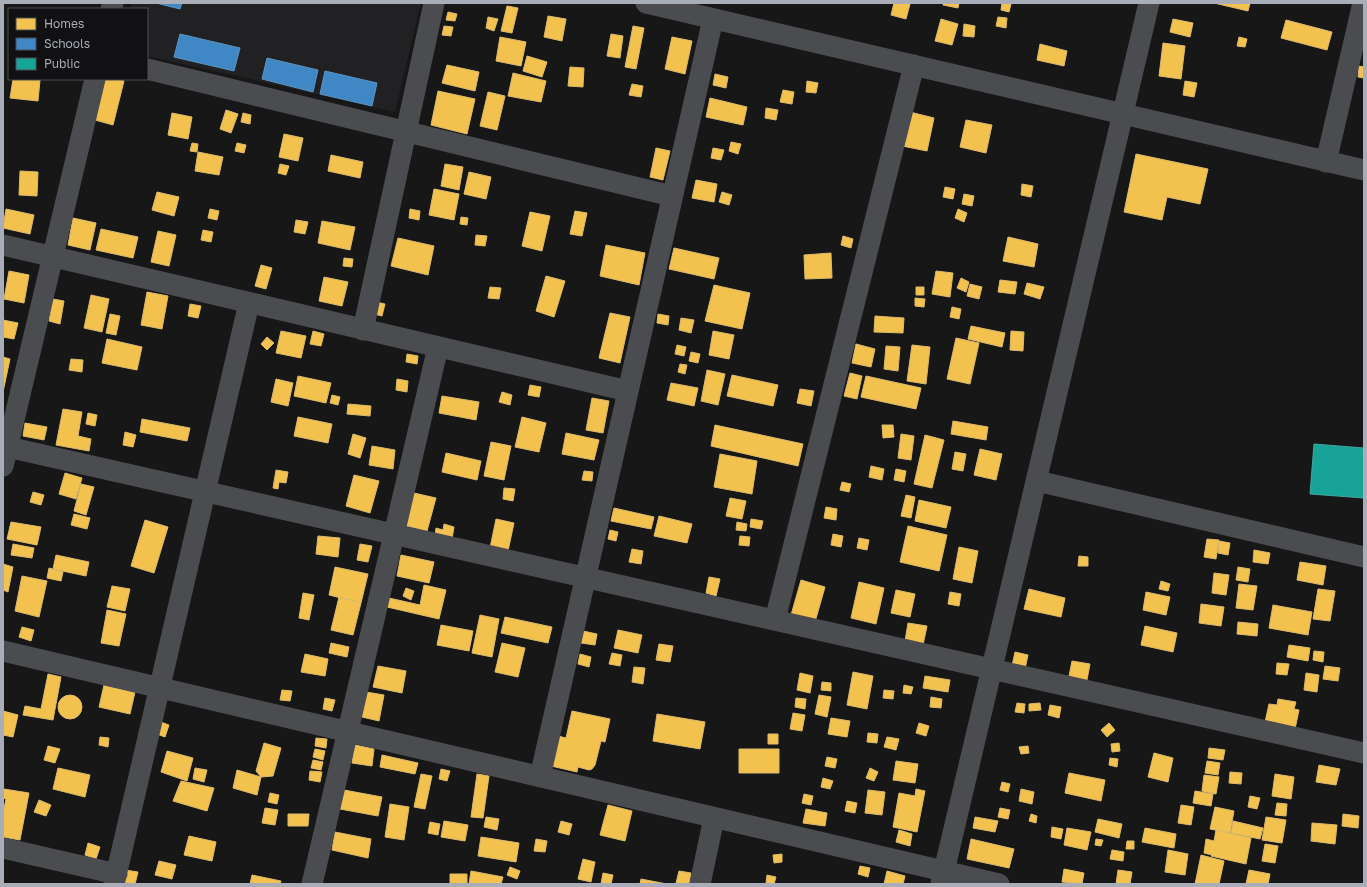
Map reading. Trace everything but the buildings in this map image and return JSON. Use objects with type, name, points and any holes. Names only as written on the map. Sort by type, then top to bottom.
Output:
[{"type":"street","points":[[363,330],[434,3]]},
{"type":"street","points":[[646,3],[1364,170]]},
{"type":"street","points":[[943,878],[1149,3]]},
{"type":"street","points":[[1326,162],[1363,3]]},
{"type":"street","points":[[540,777],[713,19]]},
{"type":"street","points":[[775,620],[914,66]]},
{"type":"street","points":[[148,69],[672,196]]},
{"type":"street","points":[[95,80],[53,257],[4,453],[205,492],[1364,753]]},
{"type":"street","points":[[3,245],[628,391]]},
{"type":"street","points":[[3,848],[116,879],[249,303]]},
{"type":"street","points":[[312,884],[438,347]]},
{"type":"street","points":[[1036,481],[1364,557]]},
{"type":"street","points":[[3,651],[714,818],[943,878],[998,884]]},
{"type":"street","points":[[700,884],[714,818]]},
{"type":"shaded area","points":[[132,3],[421,3],[395,112],[148,56],[148,8],[130,8]]}]
